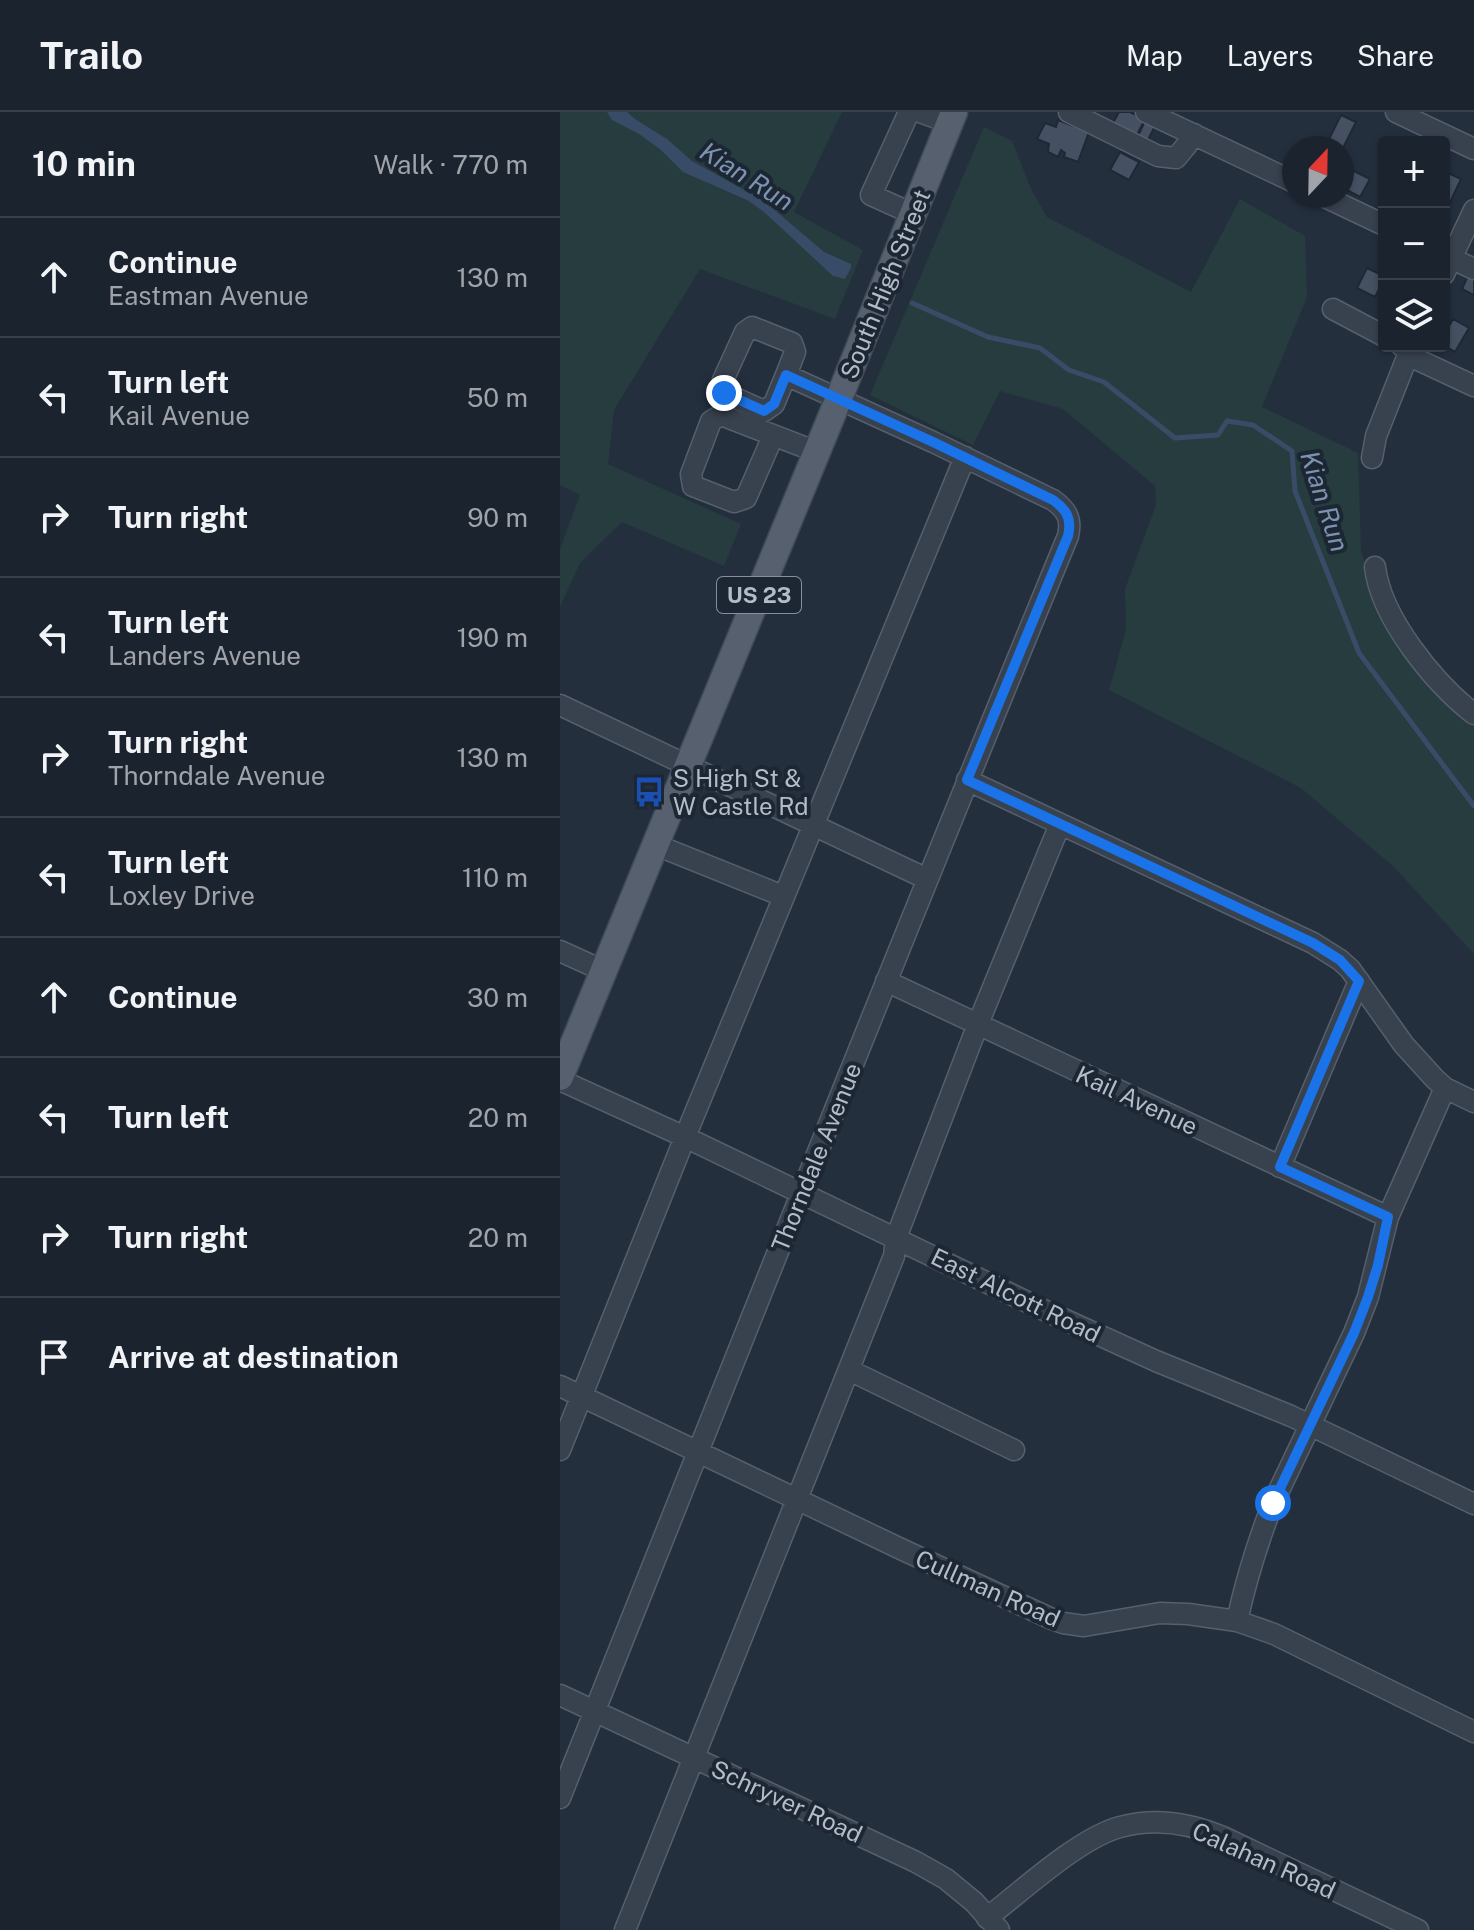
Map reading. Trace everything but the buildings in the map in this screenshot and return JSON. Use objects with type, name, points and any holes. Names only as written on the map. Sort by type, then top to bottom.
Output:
[{"type":"main road","name":"South High Street","points":[[560,1078],[952,118]]},
{"type":"street","points":[[909,112],[871,195],[913,214]]},
{"type":"street","points":[[920,112],[952,118]]},
{"type":"street","points":[[1069,112],[1158,156],[1176,158],[1194,134]]},
{"type":"street","points":[[1146,112],[1282,176]]},
{"type":"street","points":[[1396,112],[1474,149]]},
{"type":"street","points":[[1348,208],[1378,222]]},
{"type":"street","points":[[1450,256],[1474,210]]},
{"type":"street","points":[[1450,263],[1474,269]]},
{"type":"street","points":[[1333,309],[1378,333]]},
{"type":"street","points":[[1372,458],[1376,436],[1405,352]]},
{"type":"street","points":[[1410,352],[1414,358],[1474,386]]},
{"type":"street","points":[[560,1450],[783,896],[965,457],[786,375]]},
{"type":"street","points":[[773,436],[746,498],[734,502],[693,486],[691,474],[711,421],[721,415],[817,452]]},
{"type":"street","name":"Thorndale Avenue","points":[[560,1798],[927,879],[1068,536],[1069,517],[1063,507],[965,457]]},
{"type":"street","points":[[1375,567],[1379,591],[1396,624],[1440,682],[1474,714]]},
{"type":"street","points":[[560,705],[927,879]]},
{"type":"street","points":[[967,780],[1313,943],[1340,960],[1359,981],[1404,1045],[1445,1088],[1474,1102]]},
{"type":"street","points":[[625,1930],[894,1256],[896,1238],[978,1024],[1060,824]]},
{"type":"street","points":[[656,845],[783,896]]},
{"type":"street","points":[[560,951],[604,971]]},
{"type":"street","name":"Kail Avenue","points":[[886,981],[1388,1217]]},
{"type":"street","points":[[1280,1167],[1359,981]]},
{"type":"street","name":"East Alcott Road","points":[[560,1078],[1131,1349],[1310,1425],[1474,1504]]},
{"type":"street","points":[[1237,1621],[1264,1527],[1354,1333],[1378,1265],[1388,1217],[1445,1088]]},
{"type":"street","points":[[849,1370],[1014,1450]]},
{"type":"street","name":"Cullman Road","points":[[560,1386],[1063,1623],[1084,1626],[1160,1613],[1237,1621],[1274,1634],[1474,1732]]},
{"type":"street","name":"Schryver Road","points":[[560,1695],[916,1862],[946,1879],[974,1902],[993,1924]]},
{"type":"street","name":"Calahan Road","points":[[993,1924],[1067,1856],[1117,1828],[1152,1822],[1198,1827],[1223,1837],[1418,1930]]},
{"type":"green space","points":[[560,112],[842,112],[794,212],[863,250],[835,319],[700,269],[614,410],[608,464],[741,524],[724,566],[622,522],[580,563],[560,607],[560,549],[580,495],[560,485]]},
{"type":"green space","points":[[984,127],[1012,141],[1031,189],[1047,217],[1191,292],[1240,199],[1305,236],[1307,297],[1262,407],[1358,453],[1361,550],[1376,602],[1474,723],[1474,954],[1394,867],[1301,788],[1109,690],[1126,630],[1125,589],[1156,505],[1155,486],[1063,409],[1000,391],[973,445],[870,395]]},
{"type":"water","points":[[607,112],[627,112],[667,139],[692,161],[764,201],[824,252],[851,264],[845,279],[833,276],[747,200],[683,172],[661,150],[612,120]]},
{"type":"waterway","name":"Kian Run","points":[[912,303],[988,337],[1040,348],[1069,370],[1104,382],[1175,438],[1218,435],[1227,421],[1253,425],[1292,451],[1295,491],[1359,653],[1474,806]]},
{"type":"place","name":"S High St & W Castle Rd","points":[[649,792]]},
{"type":"route","points":[[724,393],[764,411],[774,404],[786,375],[933,442],[1063,507],[1069,517],[1068,536],[967,780],[1313,943],[1340,960],[1359,981],[1280,1167],[1388,1217],[1378,1265],[1354,1333],[1273,1503]]}]
